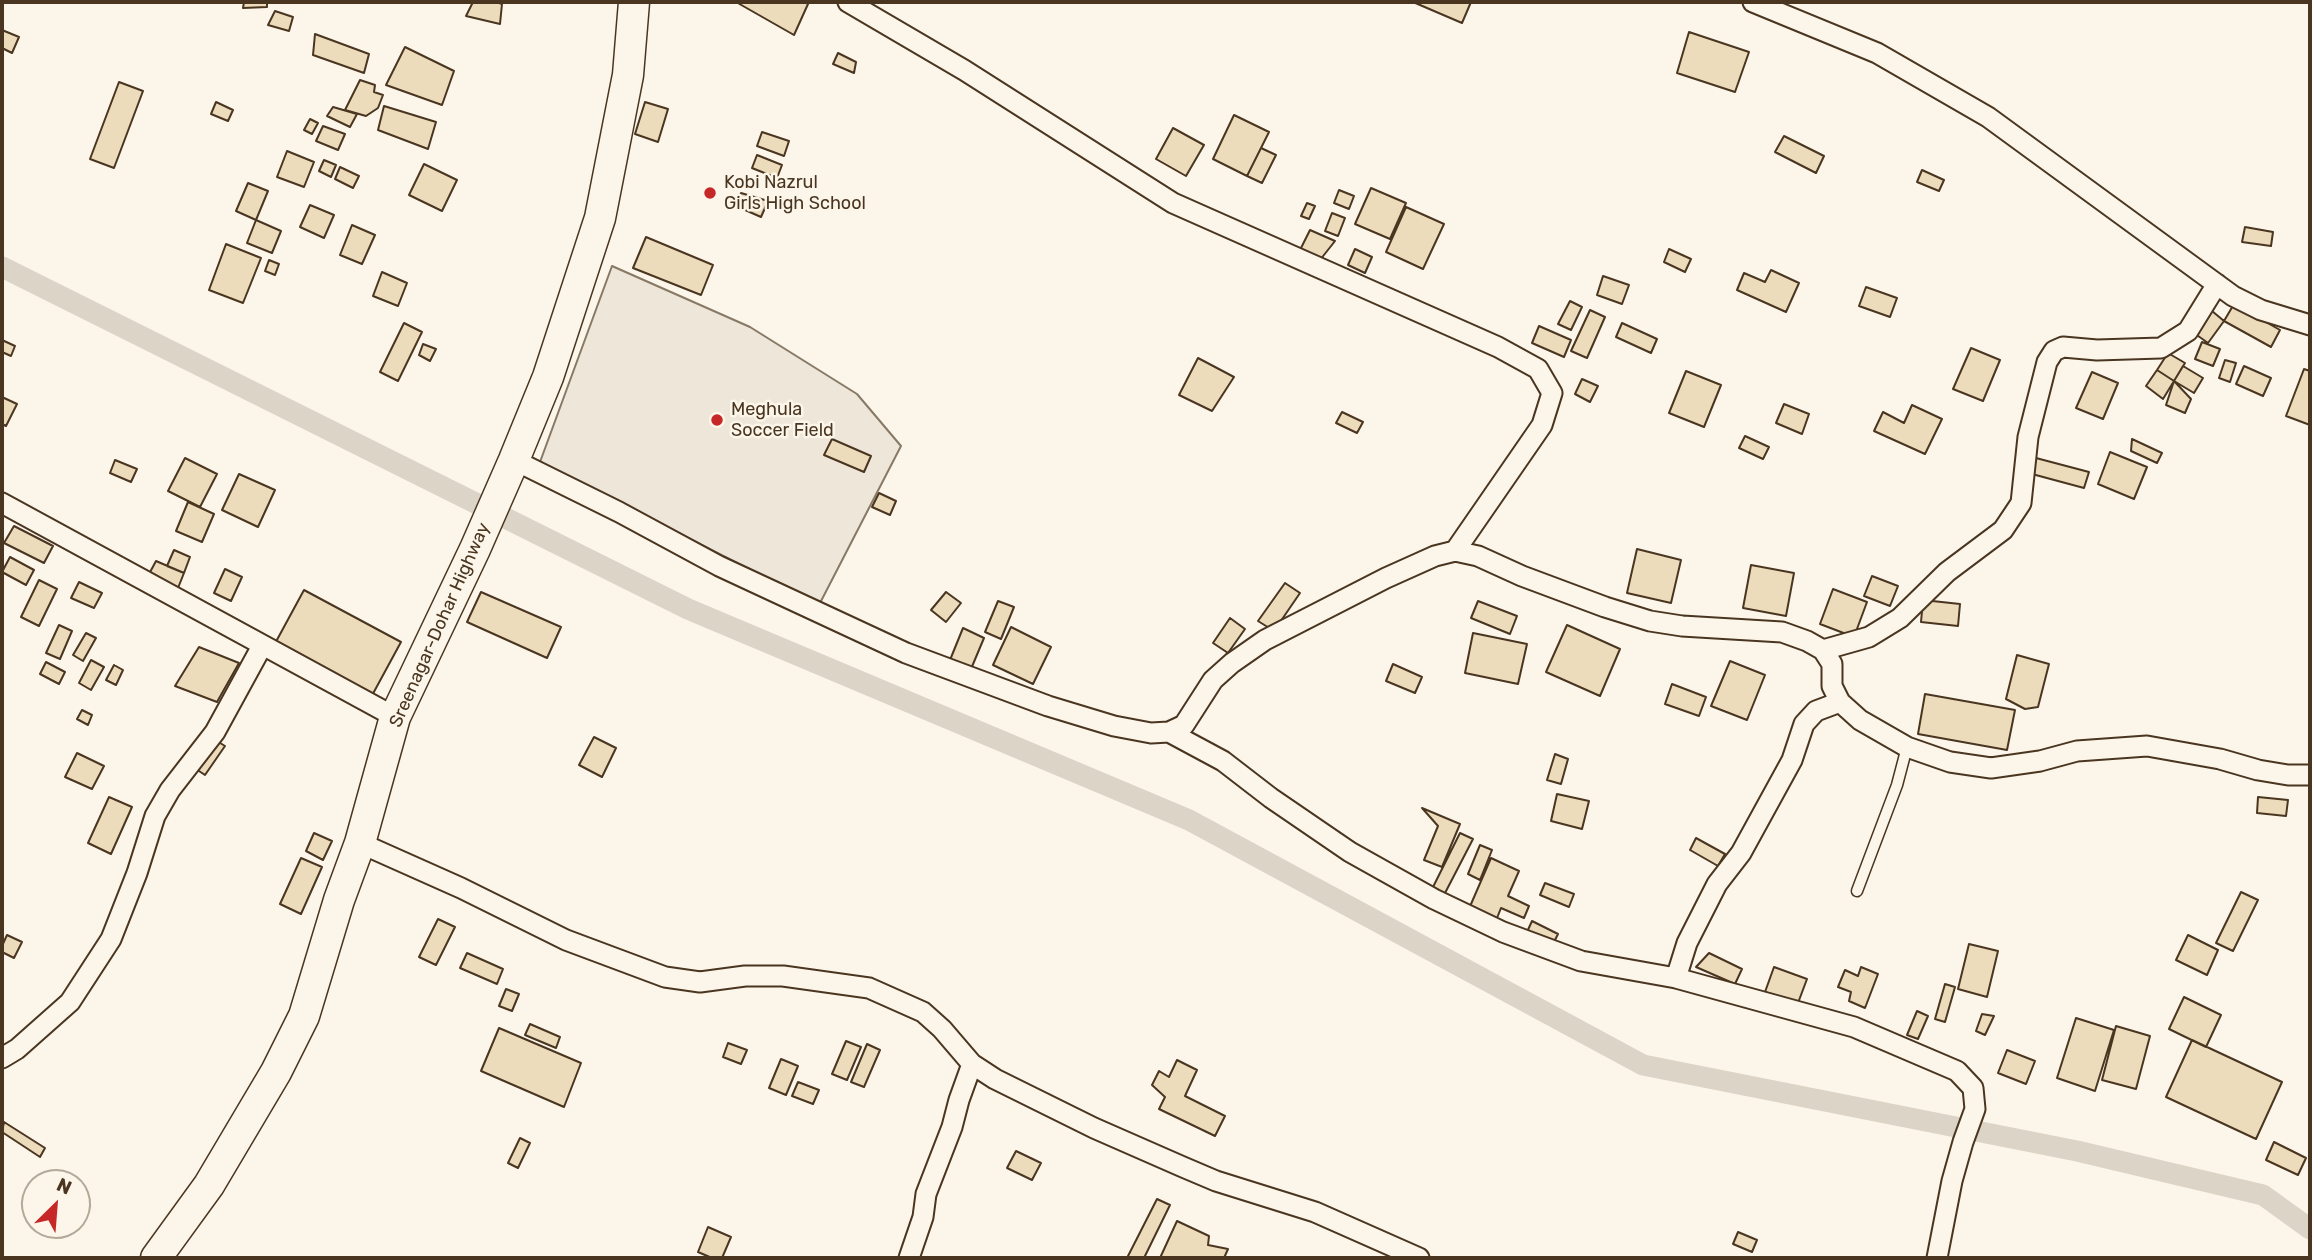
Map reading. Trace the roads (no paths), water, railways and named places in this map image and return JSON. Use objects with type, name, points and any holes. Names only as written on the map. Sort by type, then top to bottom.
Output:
[{"type":"main road","name":"Sreenagar-Dohar Highway","points":[[156,1258],[209,1185],[276,1072],[304,1016],[339,900],[360,843],[395,717],[511,469],[548,377],[600,218],[628,75],[634,2]]},
{"type":"street","points":[[848,2],[964,70],[1173,203],[1498,347],[1538,369],[1552,393],[1542,425],[1455,551]]},
{"type":"street","points":[[1753,2],[1877,53],[1988,117],[2233,296],[2261,310],[2310,325]]},
{"type":"street","points":[[1823,650],[1869,637],[1900,618],[1947,572],[2003,530],[2021,503],[2028,437],[2047,362],[2054,351],[2063,347],[2097,350],[2161,348],[2188,331],[2217,284]]},
{"type":"street","points":[[511,469],[619,512],[719,566],[906,653],[1048,706],[1152,733],[1169,732],[1184,725],[1213,680],[1265,640],[1385,578],[1435,556],[1455,551],[1478,556],[1605,607],[1650,621],[1682,626],[1782,632],[1807,641],[1823,650],[1832,664],[1832,686],[1840,702],[1860,720],[1907,747],[1950,762],[1991,768],[2040,761],[2077,751],[2147,746],[2268,772],[2310,775]]},
{"type":"street","points":[[2,503],[395,717]]},
{"type":"street","points":[[2,1058],[17,1049],[70,1002],[111,939],[137,873],[155,816],[170,790],[215,732],[262,646]]},
{"type":"street","points":[[1676,978],[1687,943],[1717,884],[1741,853],[1792,760],[1804,724],[1816,711],[1840,702]]},
{"type":"street","points":[[1169,732],[1223,761],[1350,852],[1434,899],[1503,932],[1581,961],[1676,978],[1854,1027],[1957,1071],[1973,1088],[1975,1109],[1952,1181],[1937,1258]]},
{"type":"street","points":[[360,843],[461,888],[565,940],[665,976],[700,982],[745,976],[783,976],[869,988],[923,1012],[942,1029],[972,1064],[995,1079],[1216,1181],[1315,1212],[1419,1258]]},
{"type":"street","points":[[909,1258],[923,1217],[926,1194],[952,1127],[972,1064]]},
{"type":"lane","points":[[1857,891],[1897,785],[1907,747]]},
{"type":"waterway","points":[[2,267],[688,609],[1189,820],[1643,1065],[2077,1151],[2263,1195],[2310,1229]]},
{"type":"place","name":"Kobi Nazrul Girls High School","points":[[710,193]]},
{"type":"place","name":"Meghula Soccer Field","points":[[717,420]]}]
